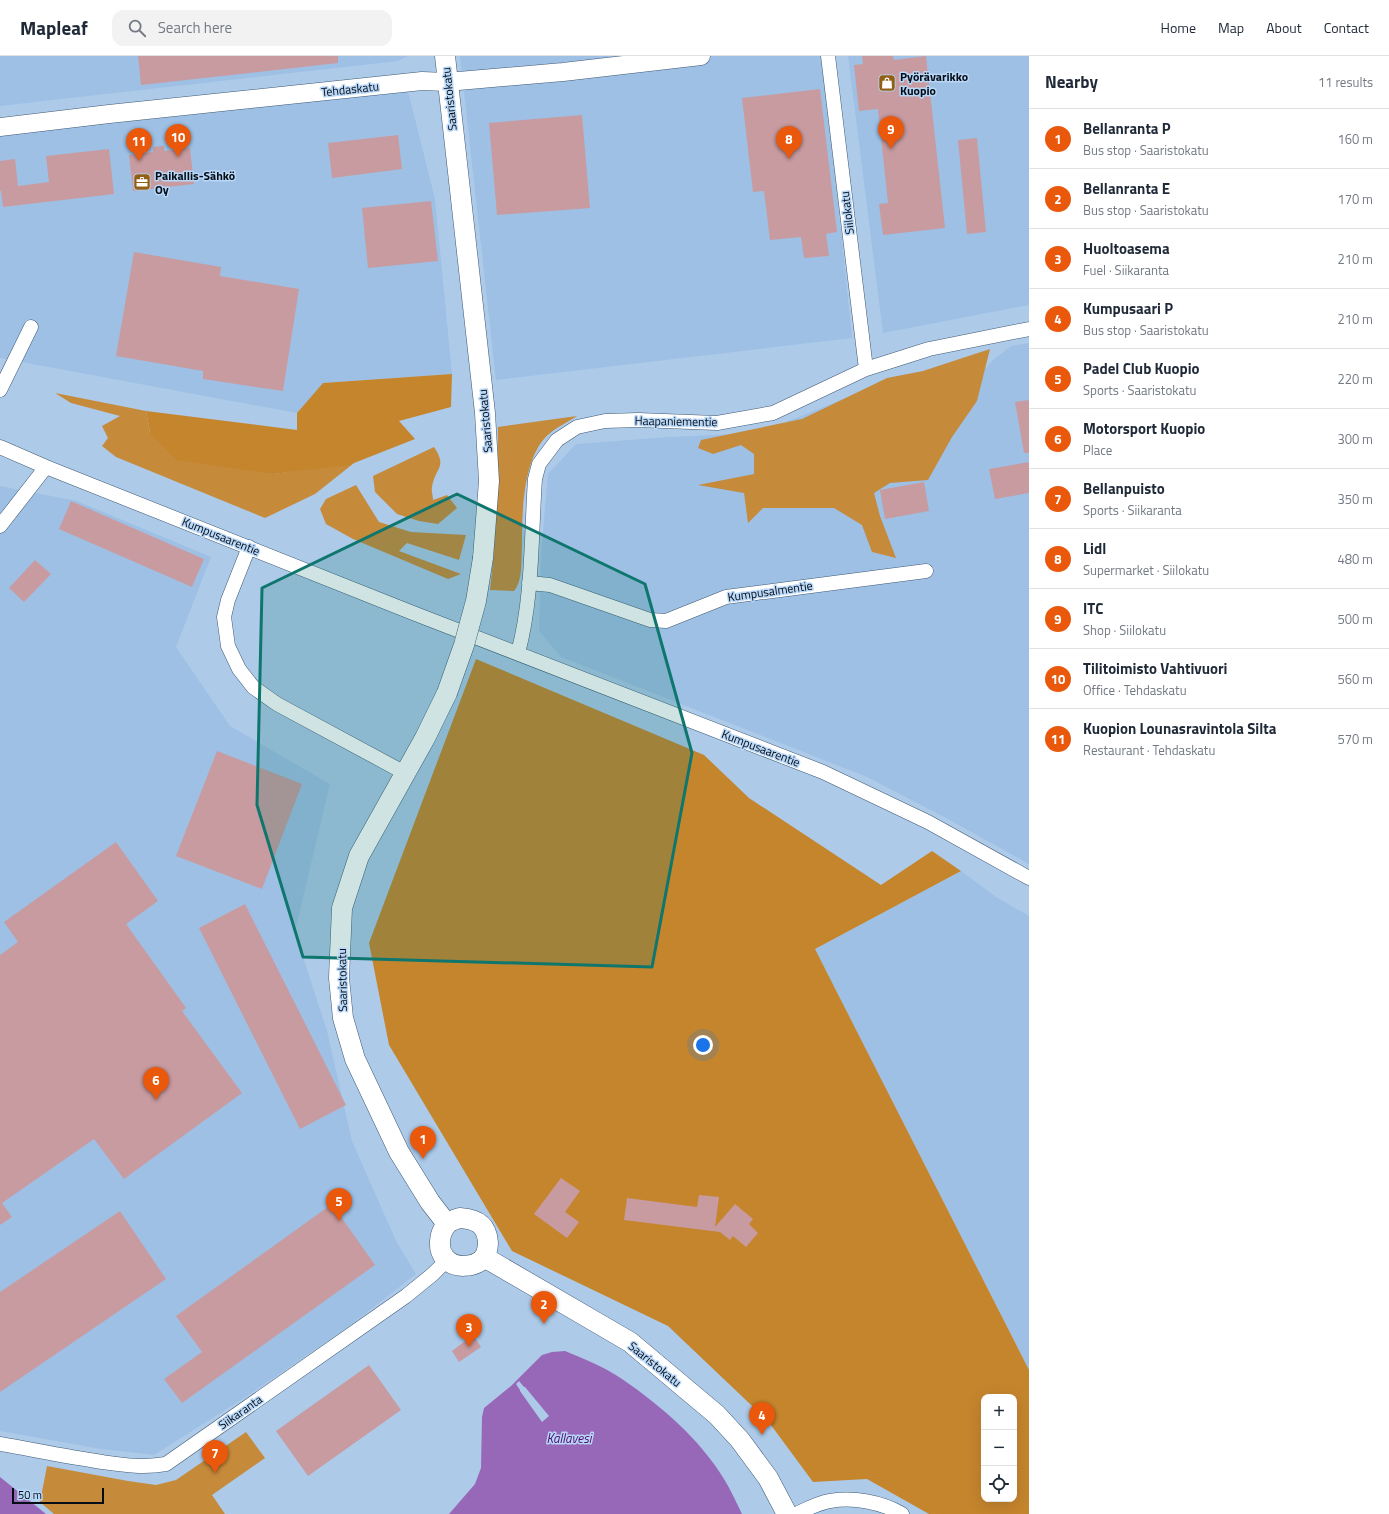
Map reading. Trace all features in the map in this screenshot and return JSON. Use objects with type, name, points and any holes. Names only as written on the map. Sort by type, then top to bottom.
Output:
[{"type":"main road","name":"Saaristokatu","points":[[445,56],[485,413],[489,482],[483,558],[476,601],[464,644],[447,693],[359,856],[342,908],[339,978],[343,1018],[355,1059],[399,1152],[430,1202],[447,1224]]},
{"type":"main road","points":[[460,1218],[470,1218],[485,1229],[488,1246],[484,1257],[474,1264],[466,1266],[454,1264],[447,1260],[441,1251],[440,1243],[441,1233],[447,1224],[460,1218]]},
{"type":"main road","name":"Saaristokatu","points":[[484,1257],[630,1342],[717,1415],[740,1440],[768,1478],[787,1514]]},
{"type":"street","name":"Tehdaskatu","points":[[0,127],[422,81],[447,82],[563,72],[701,56]]},
{"type":"street","name":"Siilokatu","points":[[828,56],[866,369]]},
{"type":"street","points":[[0,390],[31,327]]},
{"type":"street","name":"Haapaniementie","points":[[518,653],[524,632],[529,583],[535,479],[539,464],[557,440],[577,427],[605,421],[638,420],[717,423],[773,413],[866,369],[928,349],[1029,330]]},
{"type":"street","name":"Kumpusaarentie","points":[[0,447],[46,467],[482,640],[823,772],[928,822],[1029,878]]},
{"type":"street","points":[[0,526],[46,467]]},
{"type":"street","points":[[249,547],[228,600],[224,617],[228,646],[239,669],[253,686],[277,704],[405,773]]},
{"type":"street","name":"Kumpusalmentie","points":[[529,583],[550,585],[650,620],[666,621],[726,597],[926,571]]},
{"type":"street","name":"Siikaranta","points":[[0,1444],[85,1460],[137,1467],[166,1464],[406,1296],[433,1274],[447,1260]]},
{"type":"street","points":[[796,1514],[816,1505],[831,1501],[853,1500],[876,1503],[902,1514]]},
{"type":"highlighted area","points":[[457,494],[645,584],[692,753],[652,967],[303,957],[257,805],[262,588]]},
{"type":"shaded area","points":[[0,56],[408,56],[398,61],[0,106]]},
{"type":"shaded area","points":[[460,56],[823,56],[852,338],[496,380]]},
{"type":"shaded area","points":[[848,56],[1029,56],[1029,305],[883,333]]},
{"type":"shaded area","points":[[408,91],[435,199],[452,374],[323,383],[297,413],[0,358],[0,135]]},
{"type":"shaded area","points":[[1029,343],[1029,864],[948,819],[867,777],[561,657],[539,631],[541,554],[548,474],[576,444],[669,437],[758,433],[874,387],[969,388],[992,361],[1011,346]]},
{"type":"shaded area","points":[[990,349],[977,401],[952,437],[928,480],[890,483],[874,493],[880,516],[896,558],[872,552],[862,525],[834,508],[763,508],[748,523],[744,493],[698,485],[754,474],[754,454],[741,445],[713,454],[698,448],[701,440],[802,419],[887,378],[923,371]]},
{"type":"shaded area","points":[[452,374],[451,407],[399,421],[415,439],[349,465],[273,474],[176,460],[150,433],[146,411],[297,430],[297,413],[323,383]]},
{"type":"shaded area","points":[[55,393],[146,411],[150,433],[273,474],[354,463],[315,494],[265,518],[116,457],[102,446],[108,438],[102,426],[120,416],[71,403]]},
{"type":"shaded area","points":[[577,416],[549,434],[540,444],[533,457],[525,487],[523,503],[521,570],[517,587],[514,591],[490,590],[497,504],[498,427]]},
{"type":"shaded area","points":[[434,447],[440,459],[440,464],[432,487],[433,500],[447,495],[457,508],[438,524],[419,521],[397,514],[375,492],[373,476]]},
{"type":"shaded area","points":[[356,485],[379,522],[411,532],[466,535],[459,560],[407,543],[399,551],[461,574],[448,579],[353,539],[326,524],[320,509],[326,499]]},
{"type":"shaded area","points":[[0,486],[77,501],[211,557],[176,647],[230,726],[330,784],[295,932],[327,1031],[352,1141],[396,1241],[416,1274],[352,1324],[247,1396],[154,1455],[101,1449],[0,1431]]},
{"type":"shaded area","points":[[476,659],[704,755],[749,798],[881,885],[932,851],[961,871],[815,949],[1029,1370],[1029,1514],[929,1514],[867,1479],[813,1482],[768,1421],[668,1326],[512,1251],[389,1045],[369,943]]},
{"type":"shaded area","points":[[961,871],[996,897],[1029,916],[1029,1370],[815,949]]},
{"type":"shaded area","points":[[246,1432],[265,1458],[212,1495],[225,1514],[54,1514],[40,1502],[47,1466],[156,1485],[176,1480]]},
{"type":"water","name":"Kallavesi","points":[[565,1351],[609,1371],[636,1389],[665,1412],[691,1437],[714,1464],[729,1487],[742,1514],[449,1514],[475,1484],[481,1468],[482,1417],[484,1408],[511,1386],[542,1355],[552,1352]]},
{"type":"water","points":[[0,1477],[46,1514],[0,1514]]},
{"type":"pier","points":[[519,1381],[549,1416],[542,1422],[516,1384]]},
{"type":"pier","points":[[0,1476],[48,1512],[48,1514]]},
{"type":"building","points":[[138,56],[338,56],[338,63],[141,85]]},
{"type":"building","points":[[862,56],[893,56],[894,60],[926,56],[945,228],[883,235],[879,204],[888,203],[878,109],[859,111],[854,65],[863,64]]},
{"type":"building","points":[[820,89],[837,232],[826,234],[829,256],[804,258],[801,237],[770,240],[764,191],[753,192],[742,98]]},
{"type":"building","points":[[582,115],[590,208],[497,215],[489,123]]},
{"type":"building","points":[[398,135],[402,169],[332,178],[328,143]]},
{"type":"building","points":[[977,138],[986,232],[967,234],[958,140]]},
{"type":"building","points":[[164,146],[164,151],[190,148],[194,184],[133,191],[129,155],[153,152],[153,147]]},
{"type":"building","points":[[109,149],[114,194],[3,207],[0,191],[0,161],[15,159],[18,186],[49,182],[46,156]]},
{"type":"building","points":[[431,201],[438,261],[368,268],[362,208]]},
{"type":"building","points":[[134,252],[221,267],[220,276],[299,289],[283,391],[203,379],[203,371],[116,356]]},
{"type":"building","points":[[1029,400],[1029,453],[1024,453],[1015,402]]},
{"type":"building","points":[[1029,462],[1029,493],[995,499],[989,469]]},
{"type":"building","points":[[924,482],[929,511],[885,519],[880,490]]},
{"type":"building","points":[[71,501],[204,559],[192,587],[59,529]]},
{"type":"building","points":[[35,560],[51,574],[24,602],[9,588]]},
{"type":"building","points":[[217,751],[302,784],[262,889],[176,856]]},
{"type":"building","points":[[116,842],[158,901],[126,924],[186,1008],[182,1011],[242,1093],[124,1179],[94,1139],[2,1203],[12,1217],[0,1225],[0,955],[18,942],[4,922]]},
{"type":"building","points":[[245,904],[346,1105],[300,1129],[199,928]]},
{"type":"building","points":[[561,1178],[580,1191],[565,1212],[579,1222],[567,1238],[534,1214]]},
{"type":"building","points":[[699,1195],[719,1197],[715,1227],[735,1204],[753,1219],[749,1224],[758,1233],[746,1247],[733,1236],[730,1240],[720,1232],[624,1220],[627,1198],[697,1207]]},
{"type":"building","points":[[332,1204],[375,1265],[182,1403],[164,1379],[202,1352],[176,1316]]},
{"type":"building","points":[[120,1211],[166,1279],[0,1392],[0,1292]]},
{"type":"building","points":[[473,1335],[481,1347],[459,1362],[452,1351]]},
{"type":"building","points":[[369,1365],[401,1410],[308,1476],[276,1431]]},
{"type":"place","name":"Pyörävarikko Kuopio","points":[[887,83]]},
{"type":"place","name":"ITC","points":[[891,149]]},
{"type":"place","name":"Tilitoimisto Vahtivuori","points":[[178,157]]},
{"type":"place","name":"Lidl","points":[[789,159]]},
{"type":"place","name":"Kuopion Lounasravintola Silta","points":[[139,161]]},
{"type":"place","name":"Paikallis-Sähkö Oy","points":[[142,182]]},
{"type":"place","name":"Motorsport Kuopio","points":[[156,1100]]},
{"type":"place","name":"Bellanranta P","points":[[423,1159]]},
{"type":"place","name":"Padel Club Kuopio","points":[[339,1221]]},
{"type":"place","name":"Bellanranta E","points":[[544,1324]]},
{"type":"place","name":"Huoltoasema","points":[[469,1347]]},
{"type":"place","name":"Kumpusaari P","points":[[762,1435]]},
{"type":"place","name":"Bellanpuisto","points":[[215,1473]]}]
